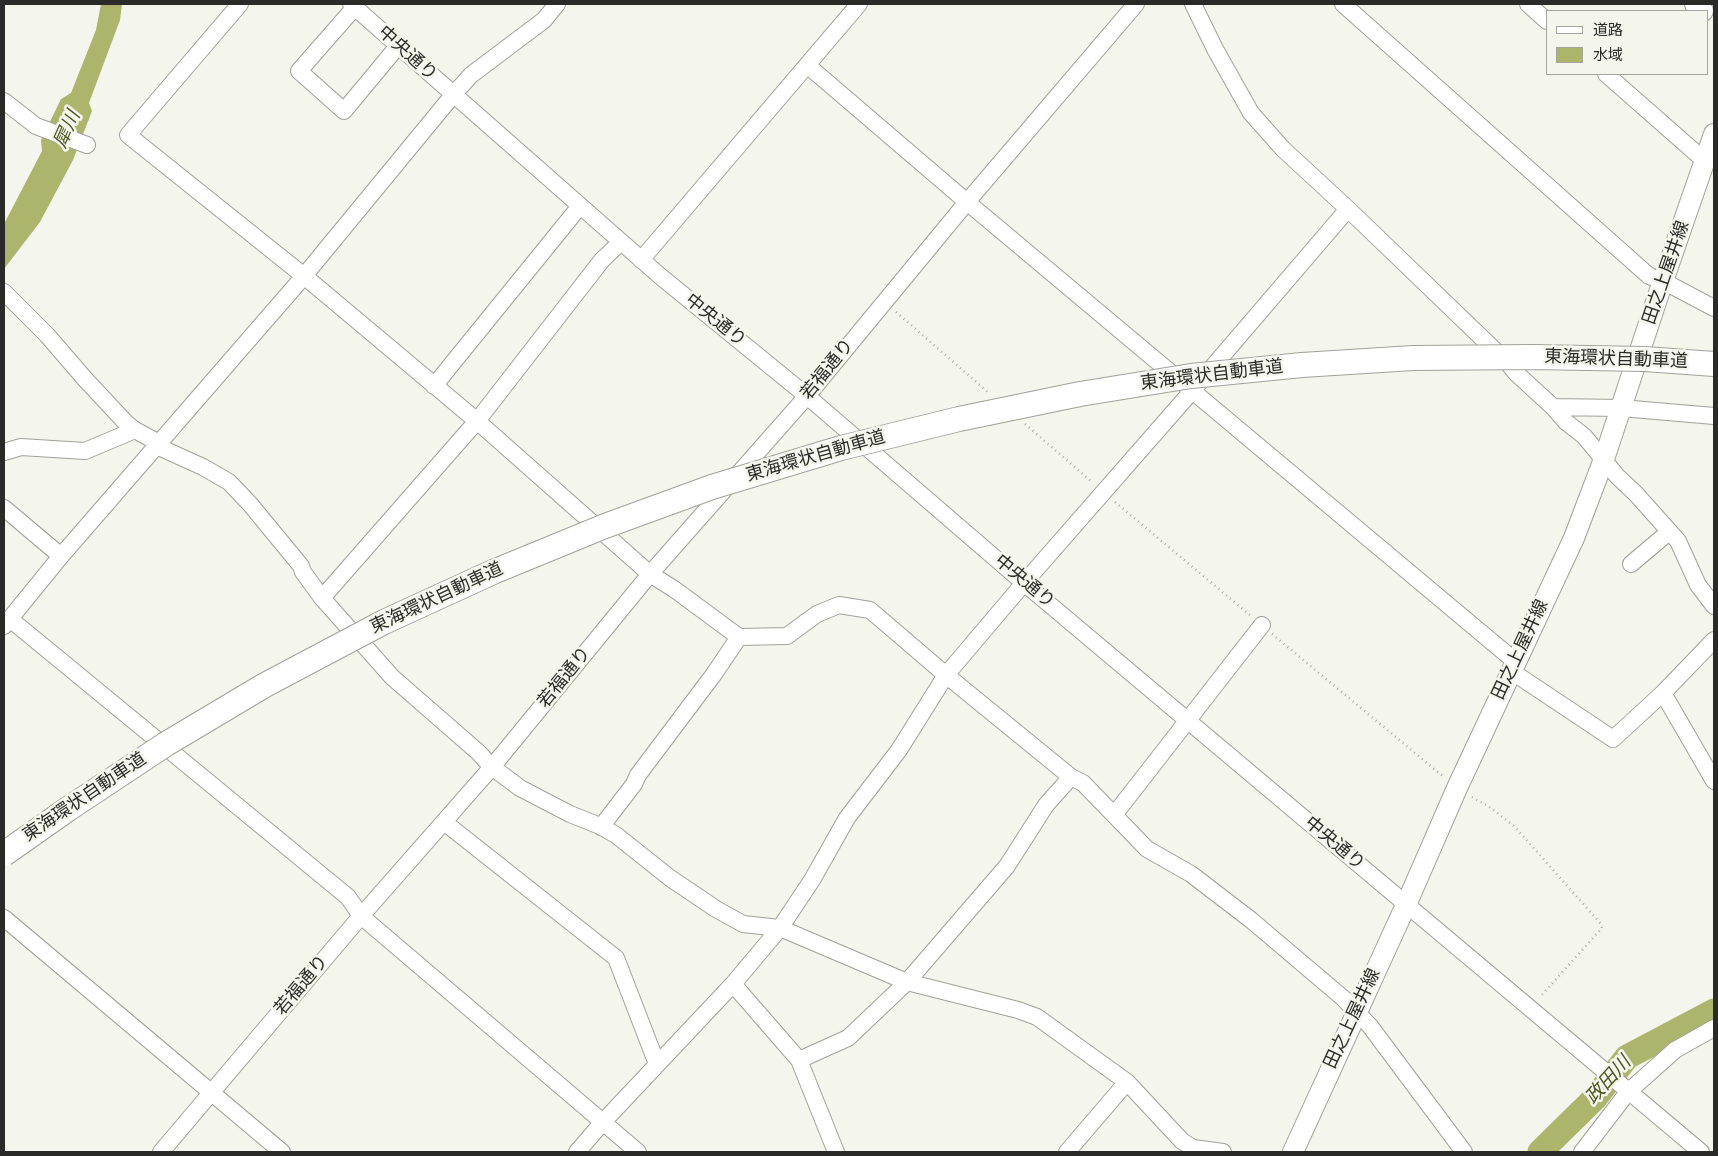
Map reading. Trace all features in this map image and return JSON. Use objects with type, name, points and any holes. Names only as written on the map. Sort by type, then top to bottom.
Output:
[{"type":"highway","name":"東海環状自動車道","points":[[4,854],[76,803],[166,744],[264,685],[384,622],[493,572],[605,526],[712,487],[841,448],[959,419],[1080,394],[1191,376],[1302,365],[1413,358],[1533,357],[1645,359],[1714,364]]},
{"type":"main road","name":"田之上屋井線","points":[[1293,1152],[1406,905],[1457,788],[1574,538],[1604,459],[1714,134]]},
{"type":"street","points":[[240,4],[128,135],[304,276],[477,422],[650,574],[674,589],[739,637],[787,636],[816,614],[839,605],[870,610],[1071,777],[1084,783],[1147,849],[1191,874],[1251,920],[1343,998],[1370,1026],[1464,1152]]},
{"type":"street","points":[[557,4],[544,20],[471,74],[304,276],[61,556],[7,623],[348,897],[361,916],[638,1152]]},
{"type":"street","points":[[641,260],[859,4]]},
{"type":"street","name":"若福通り","points":[[161,1152],[361,916],[492,767],[650,574],[807,396],[966,202],[1136,4]]},
{"type":"street","points":[[1193,4],[1251,113],[1282,149],[1348,209],[1507,362],[1566,422],[1584,436],[1678,541],[1698,585],[1714,606]]},
{"type":"street","points":[[1342,4],[1649,276],[1663,281],[1714,308]]},
{"type":"street","points":[[1528,4],[1546,20]]},
{"type":"street","points":[[353,5],[299,71],[344,111],[398,46]]},
{"type":"street","name":"中央通り","points":[[353,5],[641,260],[807,396],[1024,583],[1701,1152]]},
{"type":"street","points":[[807,65],[1514,666],[1613,739],[1663,693],[1714,640]]},
{"type":"street","points":[[1607,75],[1705,162]]},
{"type":"street","points":[[4,101],[36,126],[87,145]]},
{"type":"street","points":[[434,386],[580,206]]},
{"type":"street","points":[[577,1152],[657,1064],[734,984],[780,928],[812,880],[847,818],[899,750],[946,675],[1348,209]]},
{"type":"street","points":[[322,598],[477,422],[602,260],[620,242]]},
{"type":"street","points":[[4,292],[47,335],[85,379],[135,430],[159,444],[161,448],[203,467],[228,482],[250,504],[301,566],[303,572],[322,598],[392,677],[478,752],[492,767],[520,788],[616,835],[670,878],[716,909],[743,924],[780,928],[907,982],[1018,1010],[1037,1017],[1127,1082],[1182,1141],[1193,1148],[1223,1152]]},
{"type":"street","points":[[1553,407],[1621,408],[1714,416]]},
{"type":"street","points":[[4,452],[21,447],[85,451],[135,430]]},
{"type":"street","points":[[4,508],[61,556]]},
{"type":"street","points":[[1631,564],[1670,532]]},
{"type":"street","points":[[1114,815],[1262,625]]},
{"type":"street","points":[[601,827],[714,674],[739,637]]},
{"type":"street","points":[[1663,693],[1714,781]]},
{"type":"street","points":[[799,1060],[848,1038],[907,982],[1007,866],[1046,805],[1071,777]]},
{"type":"street","points":[[444,822],[616,958],[657,1064]]},
{"type":"street","points":[[4,918],[282,1152]]},
{"type":"street","points":[[734,984],[799,1060],[836,1152]]},
{"type":"street","points":[[1582,1152],[1628,1092],[1675,1050],[1714,1028]]},
{"type":"street","points":[[1067,1152],[1127,1082]]},
{"type":"path","points":[[884,301],[994,397]]},
{"type":"path","points":[[1023,422],[1104,493],[1457,788],[1491,808],[1515,827],[1601,924],[1602,928],[1530,1009]]},
{"type":"water","name":"犀川","points":[[101,4],[122,4],[120,20],[89,103],[92,111],[73,160],[40,222],[4,269],[4,224],[42,151],[41,140],[61,99],[71,93],[96,30]]},
{"type":"waterway","name":"政田川","points":[[1540,1152],[1595,1098],[1627,1057],[1714,1011]]}]
